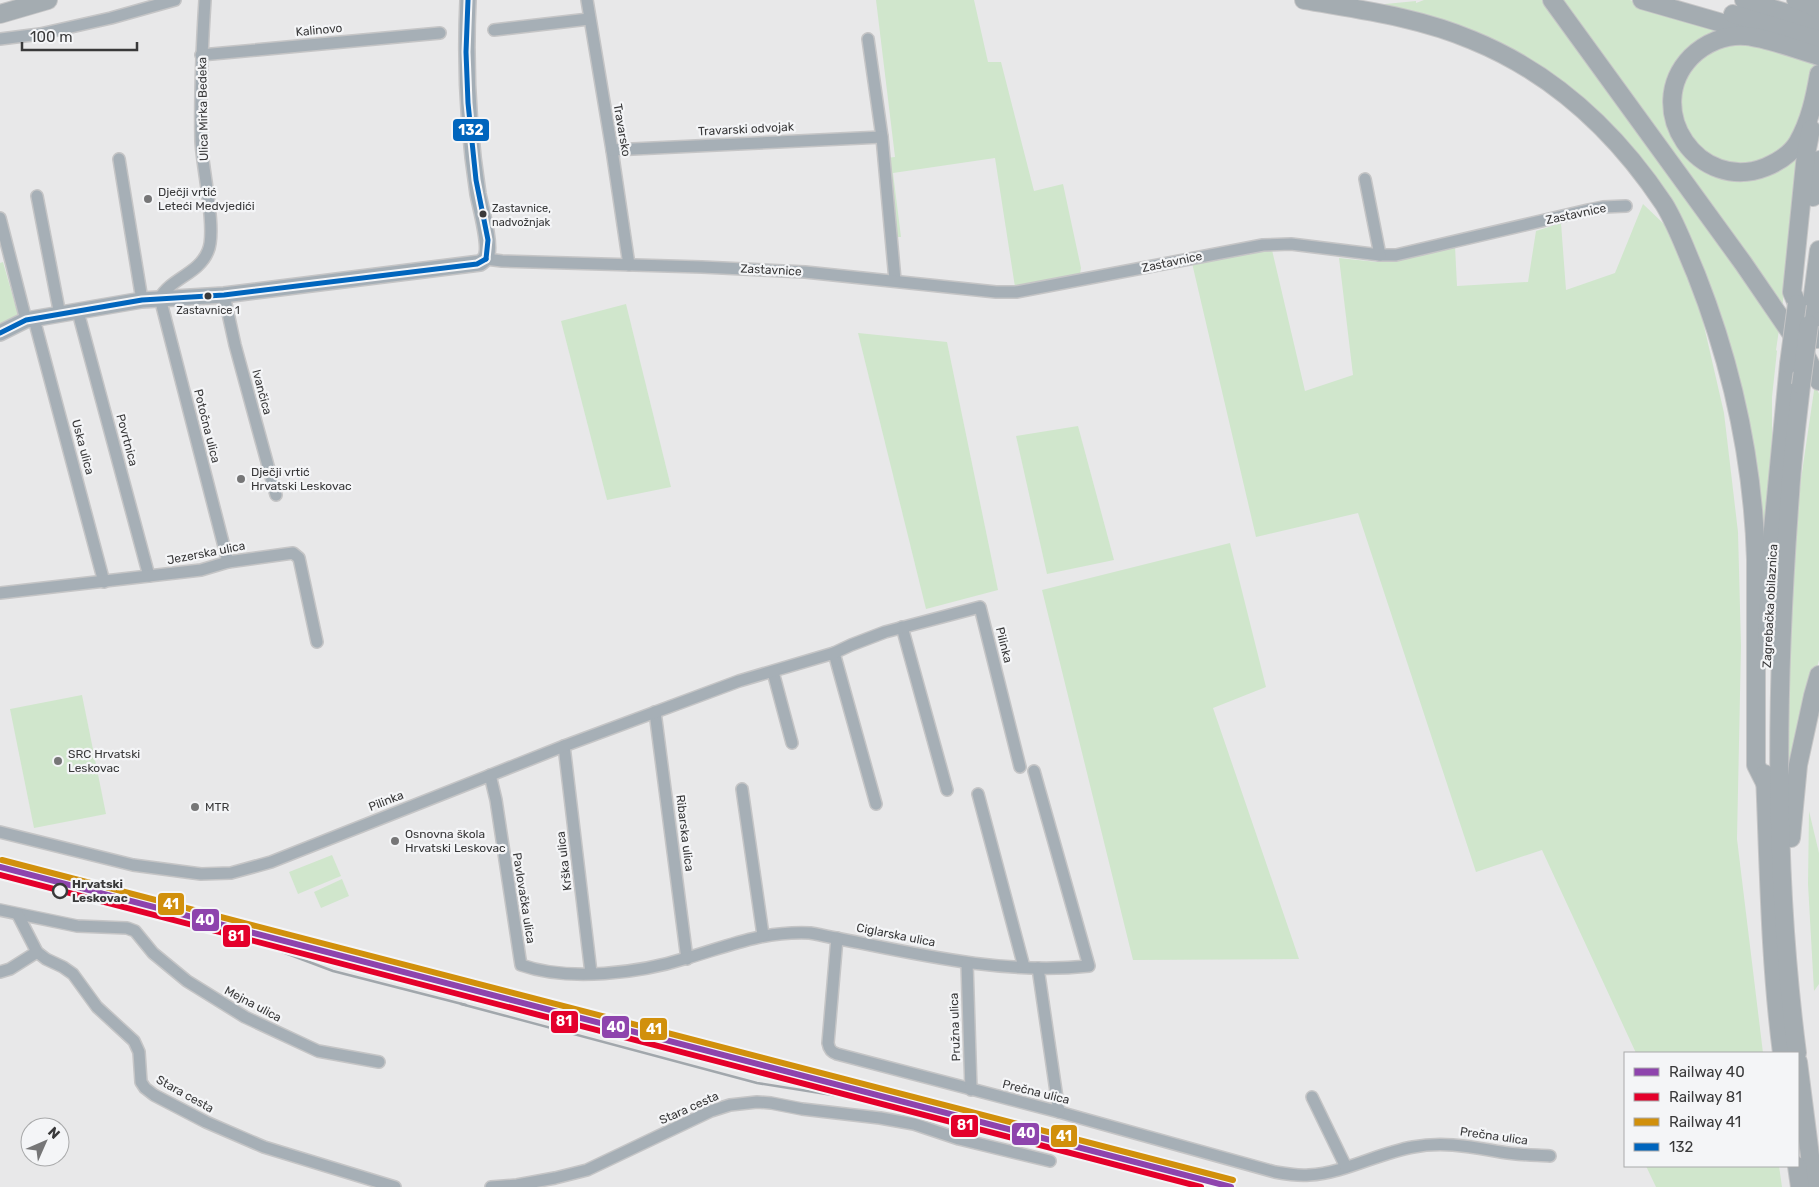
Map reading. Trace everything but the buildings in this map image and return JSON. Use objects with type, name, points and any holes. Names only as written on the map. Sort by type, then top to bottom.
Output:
[{"type":"highway","points":[[0,14],[48,0]]},
{"type":"highway","points":[[1304,0],[1386,14],[1446,29],[1489,47],[1521,64],[1564,92],[1604,128],[1630,157],[1665,206],[1688,255],[1707,303],[1732,387],[1746,455],[1756,543],[1756,765],[1766,785]]},
{"type":"highway","points":[[1552,0],[1743,263],[1804,352],[1819,382]]},
{"type":"highway","points":[[1642,0],[1819,52]]},
{"type":"highway","points":[[1682,0],[1819,40]]},
{"type":"highway","points":[[1744,0],[1819,23]]},
{"type":"highway","points":[[1780,0],[1819,11]]},
{"type":"highway","points":[[1796,0],[1809,4],[1819,11]]},
{"type":"highway","points":[[1818,80],[1813,104],[1797,144],[1787,155],[1757,171],[1738,172],[1716,168],[1695,156],[1677,128],[1672,103],[1674,88],[1682,67],[1699,50],[1721,39],[1732,36],[1747,36],[1819,56]]},
{"type":"highway","points":[[1796,304],[1792,292],[1806,154],[1814,113],[1813,104]]},
{"type":"highway","name":"Zagrebačka obilaznica","points":[[1782,1052],[1774,987],[1769,908],[1766,785],[1768,616],[1774,520],[1788,364],[1819,160]]},
{"type":"highway","name":"Zagrebačka obilaznica","points":[[1797,1052],[1785,932],[1780,825],[1781,652],[1790,493],[1798,419],[1815,328],[1819,250]]},
{"type":"highway","points":[[1785,932],[1794,912],[1790,828],[1798,765],[1812,696],[1819,675]]},
{"type":"highway","points":[[1799,1070],[1814,1187]]},
{"type":"highway","points":[[1797,1167],[1800,1187]]},
{"type":"main road","points":[[468,0],[466,54],[469,124],[478,193],[488,246],[486,258]]},
{"type":"main road","name":"Zastavnice","points":[[160,298],[224,295],[478,264],[486,258]]},
{"type":"main road","points":[[0,334],[30,320],[160,298]]},
{"type":"street","points":[[0,39],[40,34],[111,18],[175,0]]},
{"type":"street","name":"Ulica Mirka Bedeka","points":[[160,298],[170,286],[194,270],[209,250],[211,231],[201,143],[205,0]]},
{"type":"street","name":"Travarsko","points":[[587,0],[612,150],[628,265]]},
{"type":"street","points":[[494,30],[589,19]]},
{"type":"street","name":"Kalinovo","points":[[202,54],[440,34]]},
{"type":"street","points":[[868,39],[882,137],[895,280]]},
{"type":"street","name":"Travarski odvojak","points":[[612,150],[882,137]]},
{"type":"street","points":[[119,159],[142,300]]},
{"type":"street","points":[[1365,178],[1380,254]]},
{"type":"street","points":[[37,196],[60,315]]},
{"type":"street","name":"Zastavnice","points":[[486,258],[502,261],[805,272],[996,292],[1016,292],[1089,280],[1263,245],[1291,244],[1380,254],[1403,254],[1588,210],[1626,206]]},
{"type":"street","name":"Uska ulica","points":[[0,218],[104,582]]},
{"type":"street","name":"Ivančica","points":[[224,295],[276,495]]},
{"type":"street","name":"Potočna ulica","points":[[160,298],[228,562]]},
{"type":"street","name":"Povrtnica","points":[[78,312],[149,576]]},
{"type":"street","name":"Jezerska ulica","points":[[0,593],[201,570],[228,562],[293,553],[300,558],[317,642]]},
{"type":"street","name":"Pilinka","points":[[0,832],[133,865],[201,874],[231,874],[271,862],[564,746],[739,681],[834,653],[870,637],[902,627],[980,607],[1020,767]]},
{"type":"street","points":[[902,627],[946,790]]},
{"type":"street","points":[[834,653],[876,804]]},
{"type":"street","points":[[772,672],[792,742]]},
{"type":"street","name":"Ribarska ulica","points":[[655,712],[687,959]]},
{"type":"street","name":"Krška ulica","points":[[564,746],[591,973]]},
{"type":"street","name":"Ciglarska ulica","points":[[521,965],[559,973],[639,971],[763,936],[788,932],[810,932],[967,963],[1038,968],[1089,966],[1034,771]]},
{"type":"street","name":"Pavlovačka ulica","points":[[490,775],[496,800],[521,965]]},
{"type":"street","points":[[742,789],[763,936]]},
{"type":"street","points":[[978,794],[1024,967]]},
{"type":"street","points":[[0,910],[18,915],[37,952],[0,972]]},
{"type":"street","name":"Mejna ulica","points":[[18,915],[77,926],[101,928],[116,926],[135,931],[153,953],[187,981],[245,1017],[318,1051],[379,1062]]},
{"type":"street","name":"Prečna ulica","points":[[837,938],[828,1043],[832,1052],[1275,1172],[1308,1176],[1323,1174],[1412,1147],[1450,1144],[1517,1154],[1550,1156]]},
{"type":"street","name":"Stara cesta","points":[[37,952],[46,960],[63,967],[73,974],[97,1007],[130,1035],[139,1052],[141,1082],[154,1095],[206,1122],[264,1148],[395,1187]]},
{"type":"street","name":"Pružna ulica","points":[[967,963],[971,1090]]},
{"type":"street","points":[[1038,968],[1059,1112]]},
{"type":"street","points":[[1312,1097],[1346,1167]]},
{"type":"street","name":"Stara cesta","points":[[491,1187],[557,1183],[710,1111],[730,1105],[757,1102],[914,1124],[959,1139],[1050,1160]]},
{"type":"green space","points":[[876,0],[974,0],[988,62],[1001,62],[1034,191],[1063,184],[1081,268],[1080,274],[1015,287],[995,158],[893,173],[901,237],[894,237],[886,158],[895,157]]},
{"type":"green space","points":[[1424,0],[1544,0],[1780,323],[1772,397],[1772,436],[1762,566],[1759,530],[1688,243],[1569,91],[1375,5],[1416,1],[1416,3]]},
{"type":"green space","points":[[1561,0],[1630,0],[1726,31],[1704,43],[1669,110],[1720,174],[1800,146],[1782,310]]},
{"type":"green space","points":[[1731,41],[1816,59],[1808,106],[1803,122],[1780,155],[1728,167],[1685,137],[1676,98],[1695,59]]},
{"type":"green space","points":[[1643,204],[1665,225],[1682,256],[1696,291],[1724,413],[1738,532],[1741,646],[1737,839],[1763,1052],[1636,1052],[1542,850],[1476,872],[1358,513],[1256,537],[1192,263],[1272,250],[1305,391],[1353,375],[1339,258],[1377,262],[1455,246],[1457,286],[1528,282],[1536,231],[1561,223],[1566,290],[1615,273]]},
{"type":"green space","points":[[3,262],[19,318],[0,328],[0,263]]},
{"type":"green space","points":[[626,304],[671,487],[607,500],[561,321]]},
{"type":"green space","points":[[858,333],[947,342],[998,590],[926,609]]},
{"type":"green space","points":[[1815,384],[1819,394],[1819,660],[1787,782],[1792,572],[1801,479]]},
{"type":"green space","points":[[1078,426],[1114,560],[1047,574],[1016,436]]},
{"type":"green space","points":[[1230,543],[1266,687],[1213,708],[1299,959],[1133,960],[1042,590]]},
{"type":"green space","name":"SRC Hrvatski Leskovac","points":[[82,695],[106,814],[34,828],[10,709]]},
{"type":"green space","points":[[1809,811],[1819,853],[1819,984],[1814,991],[1808,884]]},
{"type":"green space","points":[[332,855],[341,876],[298,894],[289,872]]},
{"type":"green space","points":[[342,879],[349,896],[321,908],[314,892]]},
{"type":"green space","points":[[1646,1167],[1779,1167],[1782,1187],[1656,1187]]},
{"type":"railway","points":[[277,950],[333,971],[466,1005]]},
{"type":"railway","points":[[461,1004],[757,1083],[870,1101]]},
{"type":"rail line","name":"41","points":[[2,860],[1233,1180]]},
{"type":"rail line","name":"40","points":[[0,867],[1231,1187]]},
{"type":"rail line","name":"81","points":[[0,875],[1201,1187]]},
{"type":"transit line","name":"132","points":[[468,0],[466,52],[468,103],[476,180],[488,240],[486,259]]},
{"type":"transit line","name":"132","points":[[0,333],[26,320],[142,300],[224,295],[477,264],[486,259]]},
{"type":"place","name":"Dječji vrtić Leteći Medvjedići","points":[[148,199]]},
{"type":"place","name":"Zastavnice, nadvožnjak","points":[[483,214]]},
{"type":"place","name":"Zastavnice 1","points":[[208,296]]},
{"type":"place","name":"Dječji vrtić Hrvatski Leskovac","points":[[241,479]]},
{"type":"place","name":"SRC Hrvatski Leskovac","points":[[58,761]]},
{"type":"place","name":"MTR","points":[[195,807]]},
{"type":"place","name":"Osnovna škola Hrvatski Leskovac","points":[[395,841]]},
{"type":"place","name":"Hrvatski Leskovac","points":[[60,891]]}]
